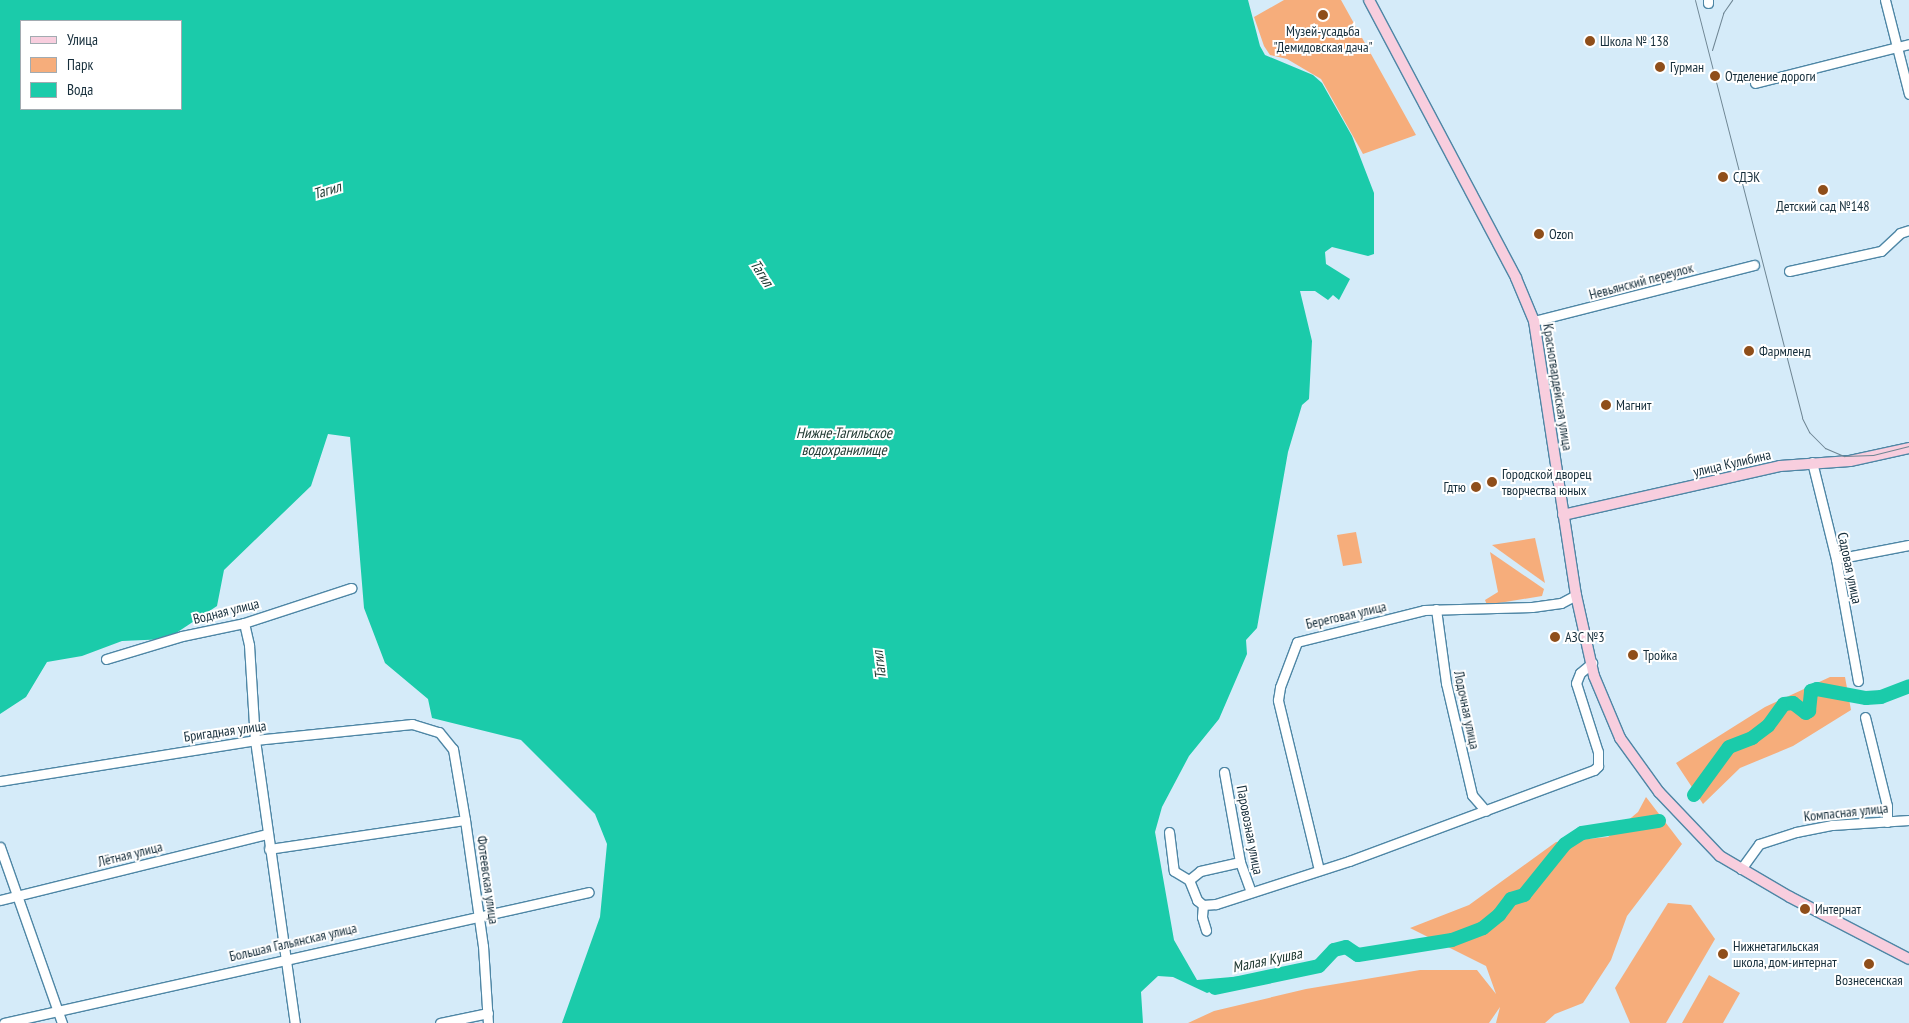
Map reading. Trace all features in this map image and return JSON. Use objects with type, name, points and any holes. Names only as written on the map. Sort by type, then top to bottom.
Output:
[{"type":"main road","name":"Красногвардейская улица","points":[[1369,0],[1512,270],[1534,321],[1576,595],[1602,700],[1620,738],[1643,771],[1701,840],[1741,869],[1909,959]]},
{"type":"main road","name":"улица Кулибина","points":[[1563,515],[1780,466],[1812,462],[1850,461],[1909,448]]},
{"type":"street","points":[[1885,0],[1909,94]]},
{"type":"street","points":[[1755,83],[1909,44]]},
{"type":"street","points":[[1789,270],[1881,251],[1900,234],[1909,230]]},
{"type":"street","name":"Невьянский переулок","points":[[1534,321],[1754,265]]},
{"type":"street","name":"Садовая улица","points":[[1812,462],[1836,559],[1858,681]]},
{"type":"street","points":[[1836,559],[1909,546]]},
{"type":"street","name":"Водная улица","points":[[106,659],[182,636],[244,623],[351,588]]},
{"type":"street","name":"Береговая улица","points":[[1319,870],[1278,700],[1292,650],[1304,638],[1436,609],[1532,607],[1561,603],[1576,595]]},
{"type":"street","name":"Лодочная улица","points":[[1436,609],[1446,682],[1472,795],[1486,811]]},
{"type":"street","points":[[244,623],[249,645],[255,740],[295,1023]]},
{"type":"street","points":[[1203,905],[1319,870],[1543,792],[1587,774],[1598,766],[1596,744],[1576,683],[1580,673],[1592,664]]},
{"type":"street","points":[[1865,717],[1887,806],[1887,822]]},
{"type":"street","name":"Бригадная улица","points":[[0,781],[255,740],[412,724],[439,732],[450,743]]},
{"type":"street","name":"Фотеевская улица","points":[[450,743],[465,820],[478,914],[488,1023]]},
{"type":"street","name":"Паровозная улица","points":[[1224,772],[1240,862],[1251,892]]},
{"type":"street","points":[[270,849],[465,820]]},
{"type":"street","name":"Компасная улица","points":[[1741,869],[1754,848],[1768,840],[1814,827],[1909,820]]},
{"type":"street","points":[[1169,832],[1174,871],[1189,880],[1197,900],[1203,905]]},
{"type":"street","name":"Лётная улица","points":[[0,900],[267,834]]},
{"type":"street","points":[[0,847],[62,1023]]},
{"type":"street","points":[[1189,880],[1200,871],[1240,862]]},
{"type":"street","name":"Большая Гальянская улица","points":[[4,1023],[478,914],[589,892]]},
{"type":"street","points":[[1203,905],[1202,917],[1206,930]]},
{"type":"street","points":[[440,1023],[488,1013]]},
{"type":"green space","points":[[1284,0],[1341,0],[1416,135],[1363,154],[1321,79],[1287,59],[1270,55],[1264,46],[1254,17]]},
{"type":"green space","points":[[1356,532],[1362,563],[1343,566],[1337,535]]},
{"type":"green space","points":[[1535,538],[1545,583],[1492,545]]},
{"type":"green space","points":[[1490,552],[1544,589],[1542,596],[1487,605],[1485,600],[1498,592]]},
{"type":"green space","points":[[1830,677],[1845,677],[1851,710],[1793,746],[1740,768],[1703,804],[1676,763],[1765,707]]},
{"type":"green space","points":[[1646,797],[1682,844],[1627,916],[1611,960],[1583,1003],[1555,1014],[1545,1023],[1496,1023],[1500,1007],[1489,1023],[1188,1023],[1214,1011],[1306,989],[1420,970],[1477,970],[1496,994],[1486,966],[1410,928],[1469,905],[1556,842],[1608,837],[1638,812]]},
{"type":"green space","points":[[1668,903],[1691,905],[1715,939],[1666,1023],[1630,1023],[1615,988]]},
{"type":"green space","points":[[1709,975],[1740,993],[1723,1023],[1682,1023]]},
{"type":"water","name":"Нижне-Тагильское водохранилище","points":[[0,0],[1248,0],[1260,46],[1265,55],[1313,75],[1322,83],[1352,136],[1374,193],[1374,254],[1368,256],[1332,247],[1325,252],[1326,264],[1350,279],[1339,300],[1333,295],[1328,300],[1315,291],[1300,291],[1312,341],[1309,399],[1302,405],[1288,452],[1257,628],[1246,640],[1247,654],[1219,719],[1189,756],[1162,807],[1155,832],[1174,940],[1197,980],[1255,975],[1207,993],[1173,977],[1158,976],[1141,992],[1143,1023],[562,1023],[600,917],[607,844],[595,814],[521,740],[432,718],[428,699],[385,663],[364,608],[350,437],[328,434],[311,486],[224,570],[217,606],[167,639],[122,641],[82,656],[47,662],[26,697],[0,714]]},
{"type":"waterway","name":"Малая Кушва","points":[[1694,795],[1729,747],[1752,738],[1768,726],[1784,704],[1793,703],[1806,713],[1809,711],[1811,691],[1817,689],[1866,698],[1881,697],[1909,686]]},
{"type":"waterway","name":"Малая Кушва","points":[[1215,988],[1319,966],[1334,950],[1346,947],[1358,955],[1452,940],[1483,928],[1499,915],[1511,899],[1524,895],[1565,844],[1582,833],[1659,821]]},
{"type":"tram line","points":[[1695,0],[1802,418],[1809,432],[1825,448],[1844,456],[1873,455],[1909,446]]},
{"type":"tram line","points":[[1712,50],[1723,13],[1732,0]]},
{"type":"place","name":"Музей-усадьба \"Демидовская дача\"","points":[[1323,15]]},
{"type":"place","name":"Школа № 138","points":[[1590,41]]},
{"type":"place","name":"Гурман","points":[[1660,67]]},
{"type":"place","name":"Отделение дороги","points":[[1715,76]]},
{"type":"place","name":"СДЭК","points":[[1723,177]]},
{"type":"place","name":"Детский сад №148","points":[[1823,190]]},
{"type":"place","name":"Ozon","points":[[1539,234]]},
{"type":"place","name":"Фармленд","points":[[1749,351]]},
{"type":"place","name":"Магнит","points":[[1606,405]]},
{"type":"place","name":"Городской дворец творчества юных","points":[[1492,482]]},
{"type":"place","name":"Гдтю","points":[[1476,487]]},
{"type":"place","name":"АЗС №3","points":[[1555,637]]},
{"type":"place","name":"Тройка","points":[[1633,655]]},
{"type":"place","name":"Интернат","points":[[1805,909]]},
{"type":"place","name":"Нижнетагильская школа, дом-интернат","points":[[1723,954]]},
{"type":"place","name":"Вознесенская","points":[[1869,964]]},
{"type":"water label","name":"Тагил","points":[[327,190]]},
{"type":"water label","name":"Тагил","points":[[762,273]]},
{"type":"water label","name":"Тагил","points":[[879,665]]}]
